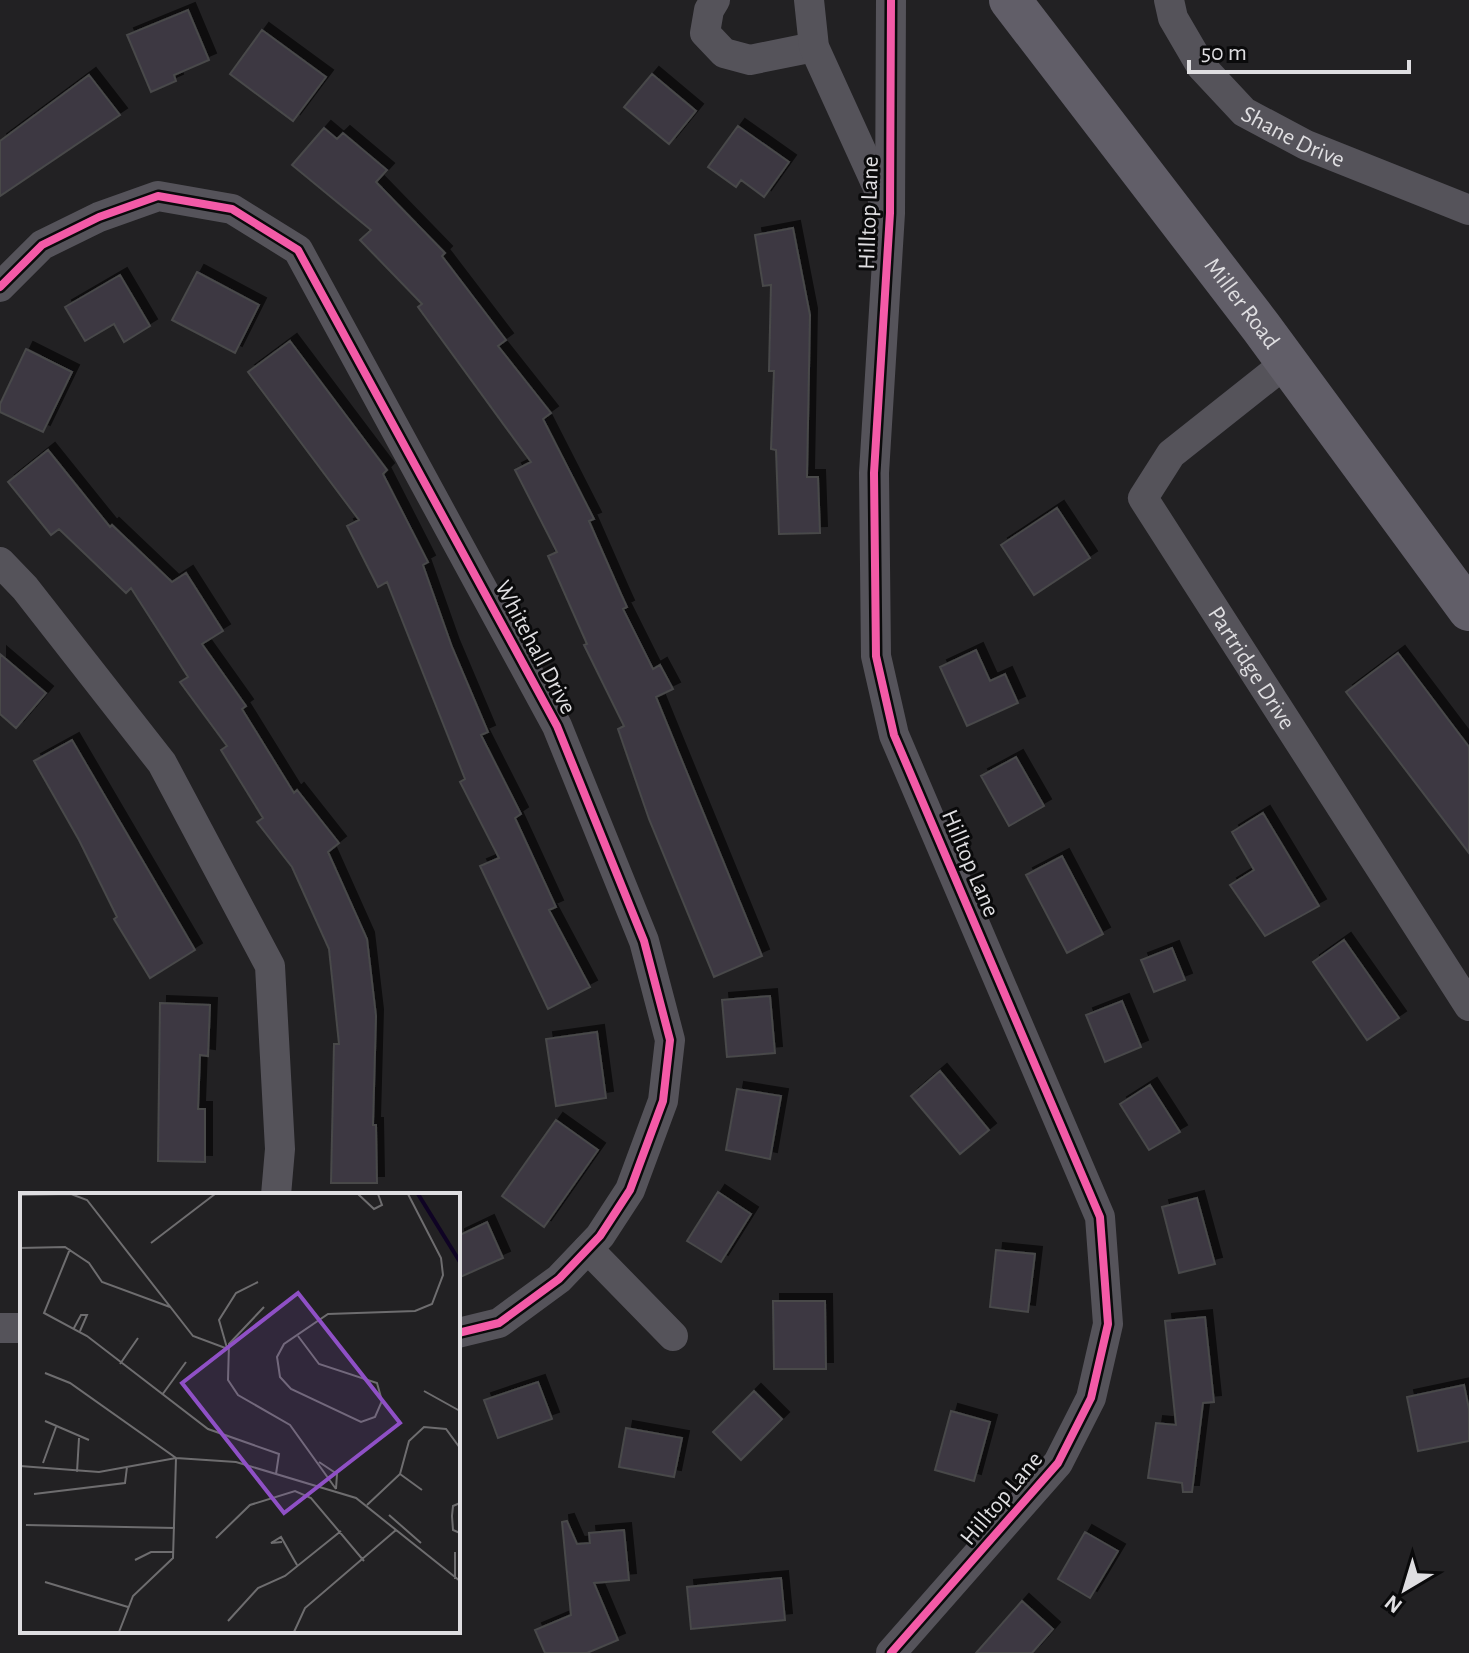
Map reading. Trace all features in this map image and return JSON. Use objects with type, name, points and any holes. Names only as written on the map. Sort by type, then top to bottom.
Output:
[{"type":"street","points":[[715,0],[709,10],[705,33],[724,53],[750,60],[814,47]]},
{"type":"street","points":[[809,0],[814,47],[890,213]]},
{"type":"street","name":"Hilltop Lane","points":[[891,0],[890,213],[874,473],[876,656],[894,735],[1100,1217],[1108,1324],[1091,1398],[1058,1463],[896,1652]]},
{"type":"street","name":"Miller Road","points":[[1010,0],[1287,362],[1469,610]]},
{"type":"street","name":"Shane Drive","points":[[1169,0],[1173,18],[1201,66],[1244,112],[1306,145],[1469,210]]},
{"type":"street","name":"Whitehall Drive","points":[[0,287],[42,245],[99,217],[158,196],[232,209],[298,250],[557,726],[644,941],[670,1040],[663,1101],[630,1190],[588,1249],[559,1279],[499,1323],[460,1333]]},
{"type":"street","name":"Partridge Drive","points":[[1287,362],[1171,454],[1143,498],[1469,1006]]},
{"type":"street","points":[[0,562],[25,588],[162,763],[270,966],[280,1149],[276,1193]]},
{"type":"street","points":[[588,1249],[673,1336]]},
{"type":"building","points":[[188,10],[209,60],[174,75],[176,81],[151,92],[127,35]]},
{"type":"building","points":[[262,30],[326,77],[293,121],[230,74]]},
{"type":"building","points":[[652,74],[696,111],[669,144],[624,107]]},
{"type":"building","points":[[89,75],[120,115],[0,196],[0,141]]},
{"type":"building","points":[[738,126],[789,162],[764,197],[741,180],[736,187],[708,167]]},
{"type":"building","points":[[324,128],[337,139],[343,133],[387,170],[376,182],[445,253],[442,256],[506,340],[498,346],[551,413],[543,419],[594,519],[589,521],[627,607],[623,609],[653,669],[660,665],[673,689],[656,697],[762,956],[714,977],[649,819],[618,729],[624,726],[584,645],[587,644],[548,556],[557,552],[515,470],[531,462],[418,307],[422,304],[360,240],[371,230],[292,165]]},
{"type":"building","points":[[793,228],[810,315],[807,477],[818,477],[820,533],[779,534],[776,450],[771,449],[774,371],[769,371],[771,285],[763,286],[755,235]]},
{"type":"building","points":[[197,272],[259,305],[235,353],[172,320]]},
{"type":"building","points":[[120,275],[150,326],[124,342],[114,324],[85,341],[65,307]]},
{"type":"building","points":[[290,341],[387,470],[383,474],[428,562],[423,565],[452,647],[488,732],[481,735],[521,814],[515,818],[556,907],[549,910],[590,987],[548,1009],[480,866],[499,858],[460,782],[465,779],[387,582],[378,587],[347,526],[359,520],[248,372]]},
{"type":"building","points":[[26,349],[72,372],[43,432],[0,412],[0,404]]},
{"type":"building","points":[[48,450],[110,527],[112,525],[172,582],[186,573],[223,631],[202,644],[246,706],[242,709],[294,793],[297,790],[339,843],[328,852],[367,939],[376,1016],[373,1125],[376,1125],[377,1183],[331,1183],[334,1044],[339,1044],[329,949],[292,867],[257,822],[263,818],[221,750],[227,746],[180,682],[188,677],[131,588],[126,593],[59,529],[51,535],[8,482]]},
{"type":"building","points":[[1057,508],[1090,558],[1034,595],[1001,545]]},
{"type":"building","points":[[976,650],[990,681],[1005,674],[1018,703],[967,726],[940,667]]},
{"type":"building","points":[[1398,653],[1469,747],[1469,853],[1346,692]]},
{"type":"building","points":[[0,654],[46,693],[16,728],[0,714]]},
{"type":"building","points":[[72,740],[195,950],[150,978],[114,919],[117,917],[79,840],[34,761]]},
{"type":"building","points":[[1016,757],[1044,806],[1009,826],[981,776]]},
{"type":"building","points":[[1263,813],[1319,906],[1265,936],[1230,885],[1254,870],[1232,832]]},
{"type":"building","points":[[1062,856],[1103,934],[1067,953],[1026,875]]},
{"type":"building","points":[[1344,940],[1399,1018],[1367,1040],[1313,962]]},
{"type":"building","points":[[1172,948],[1185,980],[1154,992],[1141,960]]},
{"type":"building","points":[[770,996],[775,1053],[727,1057],[722,1000]]},
{"type":"building","points":[[1122,1001],[1141,1047],[1105,1062],[1086,1015]]},
{"type":"building","points":[[160,1003],[210,1005],[208,1056],[200,1055],[198,1109],[205,1109],[205,1162],[158,1161]]},
{"type":"building","points":[[597,1032],[606,1098],[556,1106],[546,1039]]},
{"type":"building","points":[[940,1071],[989,1130],[960,1154],[911,1096]]},
{"type":"building","points":[[1150,1085],[1180,1132],[1149,1150],[1120,1104]]},
{"type":"building","points":[[737,1089],[781,1096],[770,1159],[726,1150]]},
{"type":"building","points":[[556,1120],[598,1150],[544,1227],[502,1196]]},
{"type":"building","points":[[718,1192],[751,1214],[721,1262],[687,1241]]},
{"type":"building","points":[[1197,1198],[1215,1264],[1179,1273],[1162,1207]]},
{"type":"building","points":[[487,1222],[503,1258],[460,1277],[460,1235]]},
{"type":"building","points":[[996,1250],[1035,1254],[1028,1312],[990,1307]]},
{"type":"building","points":[[773,1301],[825,1301],[826,1369],[774,1369]]},
{"type":"building","points":[[1205,1317],[1214,1402],[1203,1403],[1192,1492],[1183,1492],[1182,1483],[1148,1478],[1156,1423],[1176,1425],[1165,1321]]},
{"type":"building","points":[[538,1382],[552,1419],[498,1438],[484,1400]]},
{"type":"building","points":[[1464,1385],[1469,1409],[1469,1441],[1418,1451],[1407,1397]]},
{"type":"building","points":[[754,1391],[782,1419],[741,1460],[713,1432]]},
{"type":"building","points":[[951,1411],[990,1422],[974,1481],[935,1470]]},
{"type":"building","points":[[626,1428],[682,1438],[674,1477],[619,1467]]},
{"type":"building","points":[[567,1521],[577,1544],[590,1543],[589,1533],[624,1530],[629,1580],[594,1583],[618,1640],[587,1653],[545,1653],[535,1630],[571,1615],[562,1522]]},
{"type":"building","points":[[1085,1532],[1118,1551],[1090,1598],[1058,1579]]},
{"type":"building","points":[[781,1578],[785,1620],[691,1629],[687,1587]]},
{"type":"building","points":[[1022,1601],[1053,1629],[1032,1653],[976,1653]]},
{"type":"cycle path","points":[[891,0],[890,213],[874,473],[876,656],[894,735],[1100,1217],[1108,1324],[1091,1398],[1058,1463],[891,1653]]},
{"type":"cycle path","points":[[0,287],[42,245],[99,217],[158,196],[232,209],[298,250],[557,726],[644,941],[670,1040],[663,1101],[630,1190],[600,1236],[559,1279],[499,1323],[460,1333]]}]
